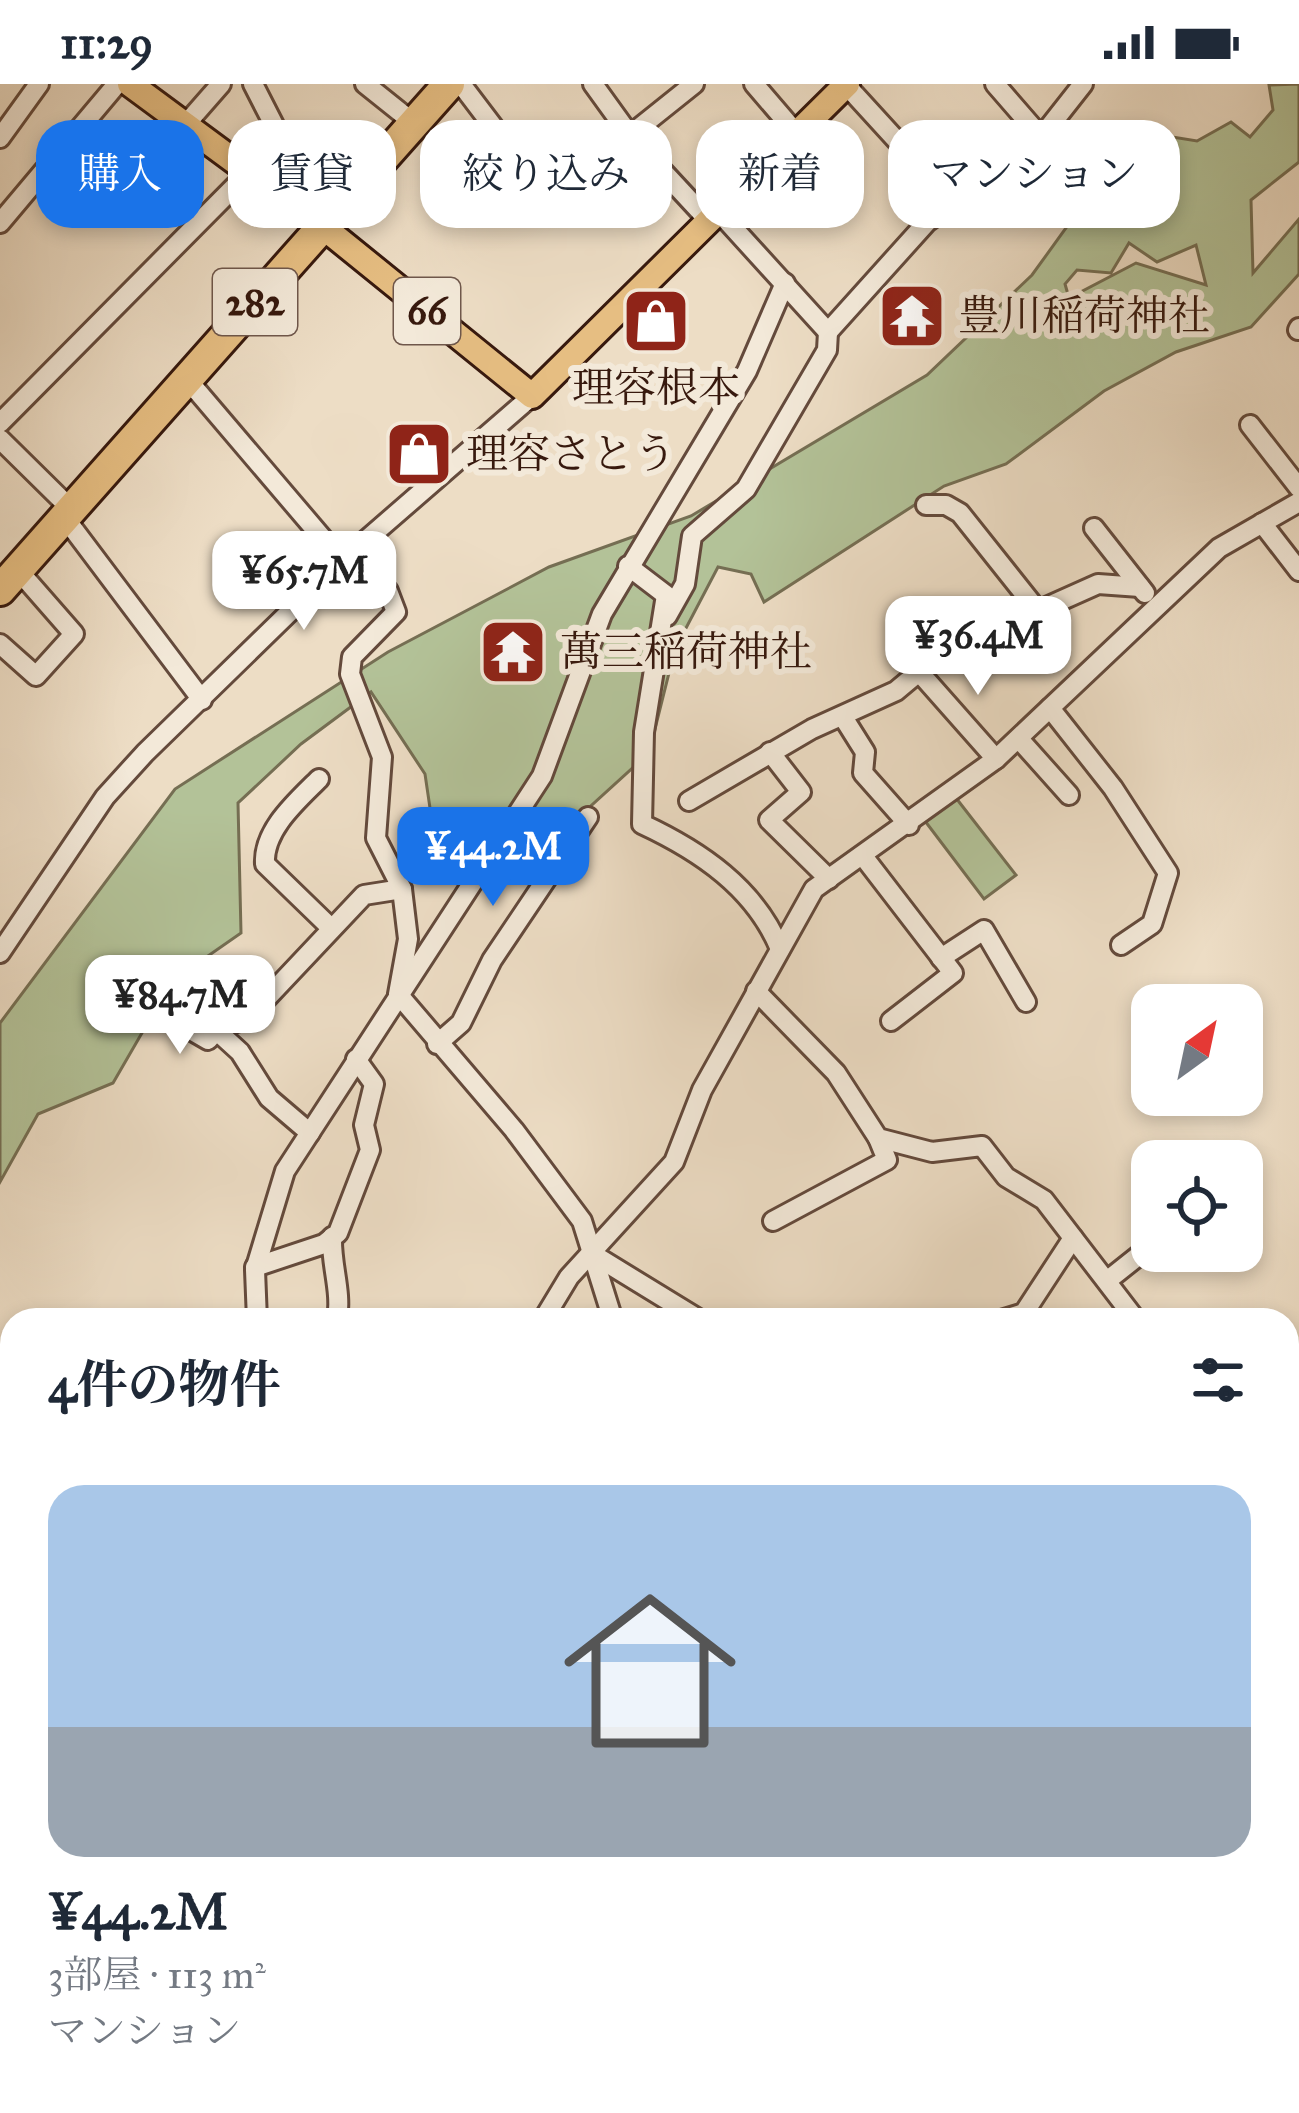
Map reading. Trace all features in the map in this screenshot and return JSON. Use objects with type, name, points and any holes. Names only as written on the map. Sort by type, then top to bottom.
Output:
[{"type":"highway","name":"282","points":[[396,146],[449,84]]},
{"type":"highway","name":"282","points":[[9,580],[320,228]]},
{"type":"main road","name":"66","points":[[130,84],[180,120]]},
{"type":"main road","points":[[811,120],[847,85]]},
{"type":"main road","name":"66","points":[[324,228],[532,396]]},
{"type":"main road","points":[[532,396],[700,228]]},
{"type":"street","points":[[0,138],[40,84]]},
{"type":"street","points":[[0,223],[118,84]]},
{"type":"street","points":[[190,120],[221,84]]},
{"type":"street","points":[[253,84],[271,120]]},
{"type":"street","points":[[365,84],[416,124]]},
{"type":"street","points":[[461,84],[488,120]]},
{"type":"street","points":[[593,84],[619,120]]},
{"type":"street","points":[[653,120],[694,84]]},
{"type":"street","points":[[754,84],[784,120]]},
{"type":"street","points":[[995,84],[1026,120]]},
{"type":"street","points":[[1054,120],[1083,84]]},
{"type":"street","points":[[847,85],[888,130]]},
{"type":"street","points":[[672,176],[696,199]]},
{"type":"street","points":[[0,423],[228,193]]},
{"type":"street","points":[[727,228],[829,332]]},
{"type":"street","points":[[660,628],[685,584],[692,536],[746,489],[827,350],[829,332],[927,228]]},
{"type":"street","points":[[257,1308],[255,1267],[285,1172],[542,776],[602,614],[747,371],[785,283]]},
{"type":"street","points":[[188,379],[348,555],[388,591],[396,611],[352,658],[350,674],[382,757],[376,838],[402,889],[408,939],[398,994],[547,1171],[582,1221],[609,1308]]},
{"type":"street","points":[[0,953],[105,797],[348,555],[532,396]]},
{"type":"street","points":[[1250,425],[1299,488]]},
{"type":"street","points":[[0,439],[69,514],[202,700]]},
{"type":"street","points":[[550,1308],[569,1277],[594,1256],[674,1162],[702,1090],[814,890],[996,759],[1220,548],[1299,502]]},
{"type":"street","points":[[926,505],[946,505],[960,513],[1038,611]]},
{"type":"street","points":[[1262,523],[1299,571]]},
{"type":"street","points":[[1094,527],[1155,607]]},
{"type":"street","points":[[628,566],[666,595],[644,731],[642,824],[680,839],[766,913],[780,949]]},
{"type":"street","points":[[0,644],[36,676],[74,634],[9,580]]},
{"type":"street","points":[[689,801],[770,752],[920,674],[939,655],[1098,584],[1140,587]]},
{"type":"street","points":[[920,674],[996,759]]},
{"type":"street","points":[[1050,708],[1113,788],[1168,874],[1152,924],[1120,945]]},
{"type":"street","points":[[843,717],[866,752],[862,773],[909,825]]},
{"type":"street","points":[[1018,739],[1069,795]]},
{"type":"street","points":[[770,752],[801,791],[769,820],[829,879]]},
{"type":"street","points":[[319,779],[288,811],[264,850],[265,864],[331,928]]},
{"type":"street","points":[[437,1044],[461,1023],[492,960],[588,817]]},
{"type":"street","points":[[863,856],[953,973],[891,1021]]},
{"type":"street","points":[[310,1133],[269,1098],[218,1028],[248,1018],[364,895],[402,889]]},
{"type":"street","points":[[941,958],[984,930],[1026,1002]]},
{"type":"street","points":[[756,991],[836,1073],[878,1138],[886,1160],[772,1221]]},
{"type":"street","points":[[338,1308],[340,1292],[330,1259],[332,1238],[344,1222],[370,1150],[364,1125],[374,1084],[356,1059]]},
{"type":"street","points":[[878,1138],[932,1152],[982,1146],[1006,1177],[1044,1201],[1128,1308]]},
{"type":"street","points":[[255,1267],[332,1238]]},
{"type":"street","points":[[1027,1308],[1073,1238]]},
{"type":"street","points":[[594,1256],[680,1308]]},
{"type":"street","points":[[1108,1280],[1131,1261]]},
{"type":"green space","points":[[1299,84],[1299,162],[1251,200],[1253,273],[1299,219],[1299,274],[1251,327],[1176,352],[1104,391],[1006,464],[944,486],[764,602],[751,574],[718,567],[675,649],[649,753],[572,823],[519,857],[435,842],[425,774],[371,692],[301,744],[238,803],[241,933],[172,981],[113,1083],[38,1114],[0,1182],[0,1023],[175,789],[388,652],[549,567],[691,516],[927,375],[1032,275],[1066,228],[1180,228],[1180,138],[1197,141],[1231,122],[1250,137],[1273,110],[1269,85]],"holes":[[[1129,243],[1157,262],[1196,245],[1206,285],[1136,263],[1069,298],[1065,284],[1077,270],[1111,273]]]},
{"type":"green space","points":[[956,798],[1016,875],[984,899],[925,821]]},
{"type":"place","name":"豊川稲荷神社","points":[[912,316]]},
{"type":"place","name":"理容根本","points":[[656,321]]},
{"type":"place","name":"理容さとう","points":[[419,454]]},
{"type":"place","name":"萬三稲荷神社","points":[[513,652]]}]
